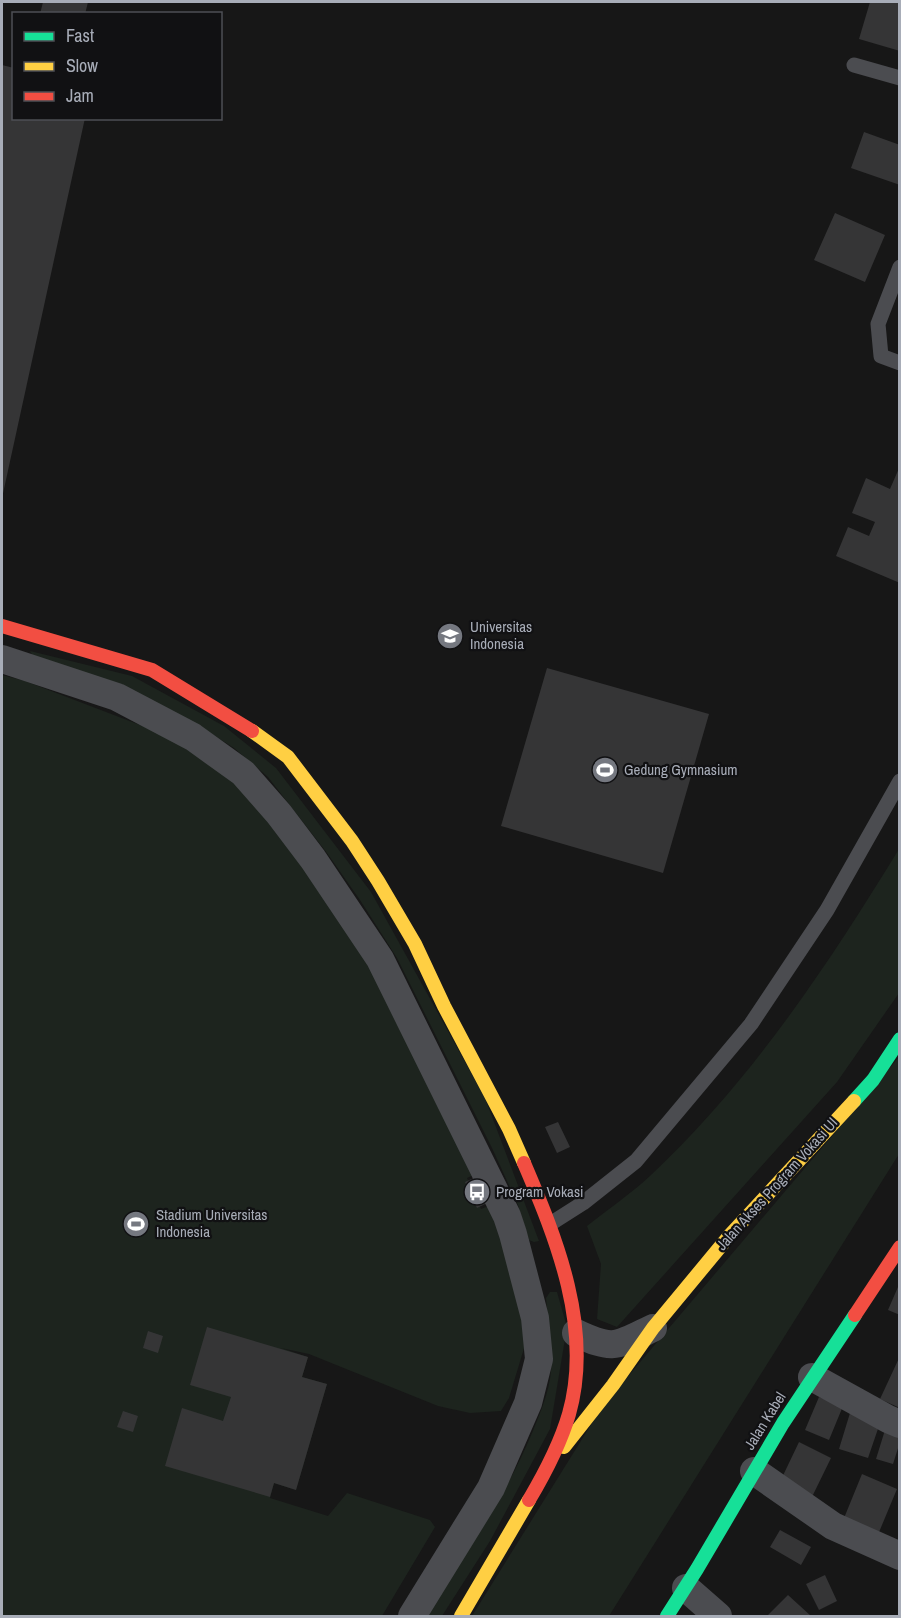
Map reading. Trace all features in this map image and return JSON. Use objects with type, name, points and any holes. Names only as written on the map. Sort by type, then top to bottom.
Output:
[{"type":"street","points":[[2,626],[152,670],[238,721],[288,757],[352,841],[378,881],[415,944],[444,1006],[509,1129],[550,1224],[562,1261],[576,1334],[575,1376],[569,1413],[548,1468],[461,1617]]},
{"type":"street","points":[[2,659],[117,698],[193,737],[243,773],[279,814],[313,859],[380,959],[507,1216],[535,1318],[538,1359],[531,1392],[488,1494],[412,1617]]},
{"type":"street","name":"Jalan Akses Program Vokasi UI","points":[[548,1468],[613,1385],[653,1328],[730,1235],[873,1080],[900,1039]]},
{"type":"street","points":[[507,1216],[529,1207],[496,1135],[509,1129]]},
{"type":"street","name":"Jalan Kabel","points":[[668,1617],[812,1377],[900,1247]]},
{"type":"street","name":"Jalan Akses Program Vokasi UI","points":[[576,1334],[598,1344],[610,1345],[624,1342],[653,1328]]},
{"type":"street","points":[[812,1377],[900,1424]]},
{"type":"street","points":[[754,1472],[833,1526],[900,1556]]},
{"type":"street","points":[[686,1588],[718,1617]]},
{"type":"lane","points":[[854,65],[900,78]]},
{"type":"lane","points":[[900,267],[878,324],[881,356],[900,363]]},
{"type":"lane","points":[[550,1224],[583,1203],[636,1161],[751,1024],[827,910],[900,781]]},
{"type":"shaded area","points":[[30,651],[132,676],[224,726],[276,768],[371,892],[485,1098],[539,1241],[529,1240],[518,1205],[492,1148],[397,958],[327,853],[268,777],[234,748],[199,726],[32,655]]},
{"type":"shaded area","points":[[2,675],[25,681],[174,738],[216,765],[250,799],[317,882],[384,982],[480,1172],[467,1178],[481,1209],[494,1204],[515,1260],[525,1345],[509,1398],[501,1411],[470,1413],[438,1406],[309,1354],[281,1348],[308,1357],[302,1377],[327,1384],[296,1490],[274,1483],[270,1498],[328,1516],[347,1493],[430,1520],[435,1527],[382,1616],[2,1616]]},
{"type":"shaded area","points":[[899,849],[899,993],[837,1082],[617,1327],[597,1319],[601,1264],[587,1226],[651,1175],[722,1101],[755,1061],[816,978]]},
{"type":"shaded area","points":[[899,1057],[899,1154],[609,1616],[472,1616],[602,1407]]},
{"type":"shaded area","points":[[550,1292],[557,1292],[567,1327],[550,1429],[490,1541],[442,1616],[426,1616],[509,1481],[541,1410],[551,1371],[551,1344],[546,1298]]},
{"type":"building","points":[[43,2],[88,2],[86,12],[40,12]]},
{"type":"building","points":[[870,2],[900,2],[900,51],[859,39]]},
{"type":"building","points":[[2,65],[12,68],[12,120],[85,120],[2,498]]},
{"type":"building","points":[[864,132],[900,145],[900,185],[851,168]]},
{"type":"building","points":[[835,213],[885,235],[865,282],[814,260]]},
{"type":"building","points":[[900,466],[900,583],[836,556],[848,527],[869,536],[875,522],[852,513],[866,478],[890,489]]},
{"type":"building","name":"Gedung Gymnasium","points":[[547,668],[709,714],[663,873],[501,826]]},
{"type":"building","points":[[558,1122],[570,1147],[557,1153],[545,1127]]},
{"type":"building","points":[[478,1176],[489,1202],[477,1208],[465,1182]]},
{"type":"building","points":[[898,1287],[900,1288],[900,1315],[888,1310]]},
{"type":"building","points":[[207,1327],[308,1357],[302,1377],[327,1384],[296,1490],[274,1483],[270,1497],[165,1466],[182,1408],[223,1421],[231,1397],[190,1385]]},
{"type":"building","points":[[148,1331],[163,1336],[158,1353],[143,1348]]},
{"type":"building","points":[[900,1356],[900,1408],[880,1399]]},
{"type":"building","points":[[819,1397],[843,1406],[829,1440],[805,1430]]},
{"type":"building","points":[[123,1411],[138,1416],[133,1432],[117,1427]]},
{"type":"building","points":[[850,1413],[880,1423],[868,1458],[839,1449]]},
{"type":"building","points":[[885,1430],[900,1434],[900,1442],[893,1464],[876,1459]]},
{"type":"building","points":[[799,1442],[831,1458],[810,1501],[778,1486]]},
{"type":"building","points":[[862,1474],[897,1489],[877,1537],[842,1523]]},
{"type":"building","points":[[780,1530],[811,1547],[801,1565],[770,1547]]},
{"type":"building","points":[[825,1575],[837,1601],[819,1610],[806,1584]]},
{"type":"building","points":[[788,1595],[811,1616],[767,1616]]},
{"type":"traffic: fast","points":[[854,1101],[873,1080],[900,1039]]},
{"type":"traffic: fast","points":[[667,1616],[783,1423],[855,1315]]},
{"type":"traffic: slow","points":[[252,731],[288,757],[352,841],[378,881],[415,944],[524,1163]]},
{"type":"traffic: slow","points":[[564,1447],[613,1385],[653,1328],[730,1235],[854,1101]]},
{"type":"traffic: slow","points":[[461,1616],[529,1500]]},
{"type":"traffic: jam","points":[[2,626],[152,670],[252,731]]},
{"type":"traffic: jam","points":[[524,1163],[559,1254],[568,1286],[577,1350],[575,1382],[569,1414],[552,1458],[529,1500]]},
{"type":"traffic: jam","points":[[855,1315],[900,1247]]},
{"type":"place","name":"Universitas Indonesia","points":[[450,636]]},
{"type":"place","name":"Gedung Gymnasium","points":[[605,770]]},
{"type":"place","name":"Program Vokasi","points":[[477,1192]]},
{"type":"place","name":"Stadium Universitas Indonesia","points":[[136,1224]]}]
